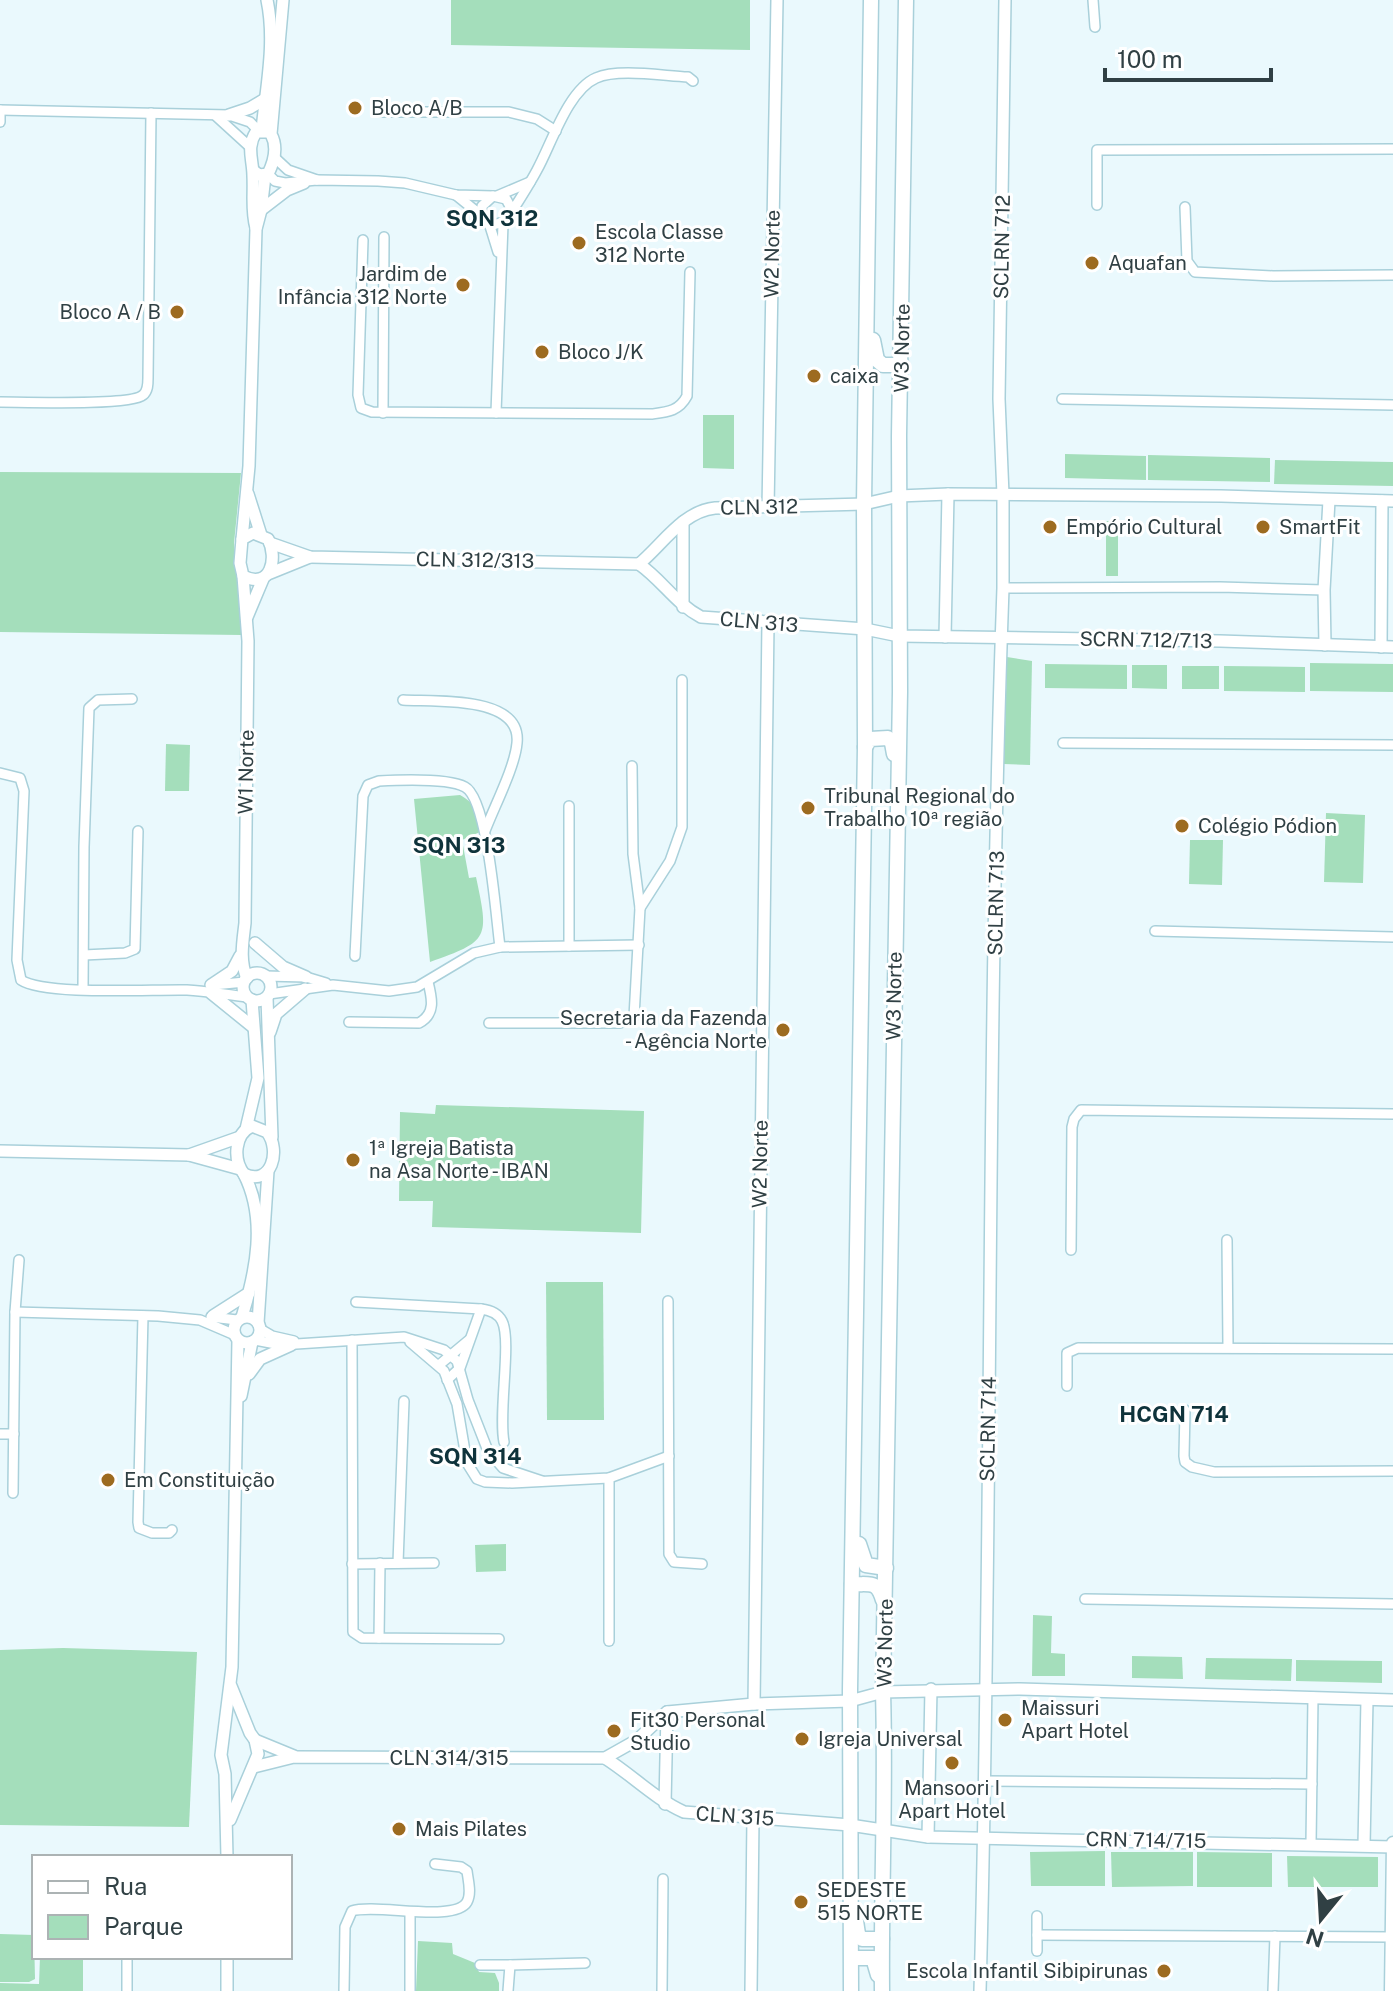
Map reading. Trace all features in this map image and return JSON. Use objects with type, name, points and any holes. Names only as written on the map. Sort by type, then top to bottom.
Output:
[{"type":"main road","name":"W3 Norte","points":[[851,1991],[850,1701],[865,747],[864,504],[871,0]]},
{"type":"main road","name":"W3 Norte","points":[[882,1991],[882,1831],[886,1762],[883,1692],[898,790],[906,0]]},
{"type":"main road","points":[[868,313],[877,360],[883,365],[902,365]]},
{"type":"main road","points":[[865,747],[870,739],[888,738],[892,743],[898,790]]},
{"type":"main road","points":[[854,1512],[866,1565],[886,1568]]},
{"type":"main road","points":[[852,1584],[879,1588],[886,1612]]},
{"type":"main road","points":[[1391,1991],[1393,1845]]},
{"type":"main road","points":[[849,1886],[858,1934],[862,1939],[882,1939]]},
{"type":"main road","points":[[852,1958],[873,1958],[882,1991]]},
{"type":"street","points":[[264,132],[271,16],[267,0]]},
{"type":"street","points":[[264,132],[283,0]]},
{"type":"street","name":"W2 Norte","points":[[768,508],[777,0]]},
{"type":"street","name":"SCLRN 712","points":[[1003,588],[999,399],[1005,0]]},
{"type":"street","points":[[1093,0],[1095,27]]},
{"type":"street","points":[[496,413],[503,224],[530,182],[575,97],[596,77],[605,75],[688,77],[693,81]]},
{"type":"street","points":[[0,122],[0,110],[229,115],[265,99]]},
{"type":"street","points":[[376,112],[509,112],[537,119],[556,131]]},
{"type":"street","points":[[0,402],[119,401],[141,397],[145,393],[148,378],[151,113]]},
{"type":"street","points":[[229,115],[250,122],[274,140],[274,157],[262,174],[252,208],[256,229],[247,490],[240,563],[243,576],[256,580],[265,577],[271,559],[247,490]]},
{"type":"street","points":[[216,116],[250,147],[262,174],[261,210],[256,229]]},
{"type":"street","points":[[250,147],[254,135],[264,132]]},
{"type":"street","points":[[1097,205],[1097,150],[1393,149]]},
{"type":"street","points":[[274,157],[288,170],[310,182]]},
{"type":"street","points":[[262,174],[280,183],[405,183],[456,195],[495,196],[506,199],[511,213]]},
{"type":"street","points":[[261,210],[287,190],[310,182]]},
{"type":"street","points":[[500,259],[482,206],[495,196],[530,182]]},
{"type":"street","points":[[456,195],[486,219],[503,224]]},
{"type":"street","points":[[1185,207],[1187,261],[1195,272],[1273,276],[1393,275]]},
{"type":"street","points":[[383,413],[384,237]]},
{"type":"street","points":[[363,240],[359,401],[361,408],[383,413],[652,414],[673,411],[681,406],[687,396],[690,272]]},
{"type":"street","points":[[1062,399],[1393,405]]},
{"type":"street","points":[[945,637],[948,494]]},
{"type":"street","points":[[899,496],[1221,496],[1387,501],[1387,647]]},
{"type":"street","name":"CLN 312","points":[[639,564],[683,522],[702,509],[864,504],[899,496]]},
{"type":"street","points":[[1325,645],[1324,590],[1329,500]]},
{"type":"street","points":[[683,522],[683,607]]},
{"type":"street","points":[[242,539],[247,534],[266,539]]},
{"type":"street","name":"CLN 312/313","points":[[266,539],[310,557],[639,564]]},
{"type":"street","name":"CLN 312/313","points":[[265,577],[310,557]]},
{"type":"street","points":[[639,564],[662,582],[683,607]]},
{"type":"street","name":"W1 Norte","points":[[243,576],[248,641],[245,923],[249,943],[264,967],[264,975]]},
{"type":"street","name":"W1 Norte","points":[[246,621],[265,577]]},
{"type":"street","points":[[1003,588],[1324,590]]},
{"type":"street","name":"SCLRN 713","points":[[991,1168],[1003,588]]},
{"type":"street","name":"CLN 313","points":[[683,607],[701,617],[865,629],[899,636]]},
{"type":"street","name":"W2 Norte","points":[[754,1704],[768,623]]},
{"type":"street","name":"SCRN 712/713","points":[[899,636],[1387,647]]},
{"type":"street","points":[[640,908],[670,861],[682,827],[682,680]]},
{"type":"street","points":[[83,989],[89,708],[98,700],[132,699]]},
{"type":"street","points":[[403,700],[487,707],[504,714],[515,726],[517,747],[485,831]]},
{"type":"street","points":[[1063,743],[1393,745]]},
{"type":"street","points":[[489,1023],[628,1021],[634,1017],[640,908],[633,854],[632,766]]},
{"type":"street","points":[[0,773],[20,778],[24,791],[18,971],[21,980],[27,984],[83,989],[209,990],[250,998],[268,996],[306,983]]},
{"type":"street","points":[[355,956],[363,796],[368,785],[379,781],[412,780],[461,785],[469,789],[476,799],[485,831],[500,947]]},
{"type":"street","points":[[569,806],[569,946]]},
{"type":"street","points":[[84,955],[125,953],[135,949],[138,831]]},
{"type":"street","points":[[1155,931],[1393,937]]},
{"type":"street","points":[[209,990],[232,971],[249,943],[306,983]]},
{"type":"street","name":"W1 Norte","points":[[246,980],[243,969],[249,943]]},
{"type":"street","points":[[209,990],[246,980],[257,973],[306,983],[389,991],[417,987],[474,953],[500,947],[639,945]]},
{"type":"street","points":[[238,1405],[256,1334],[268,1171],[274,1159],[268,1045],[268,996],[271,986],[264,975]]},
{"type":"street","points":[[227,1855],[225,1774],[221,1755],[231,1685],[238,1405],[236,1338],[233,1330],[249,1293],[257,1248],[254,1200],[237,1152],[258,1078],[250,998],[244,990],[246,980]]},
{"type":"street","points":[[349,1022],[419,1023],[430,1014],[432,1007],[428,982]]},
{"type":"street","points":[[268,1045],[276,1014],[306,983]]},
{"type":"street","points":[[209,990],[253,1027]]},
{"type":"street","points":[[1071,1250],[1072,1127],[1077,1113],[1090,1109],[1393,1114]]},
{"type":"street","points":[[189,1155],[259,1127],[272,1138]]},
{"type":"street","points":[[0,1151],[189,1155],[258,1177],[268,1171]]},
{"type":"street","name":"SCLRN 714","points":[[985,1689],[991,1168]]},
{"type":"street","points":[[1227,1240],[1228,1346]]},
{"type":"street","points":[[13,1493],[15,1312],[19,1260]]},
{"type":"street","points":[[15,1312],[200,1320],[213,1316],[249,1293]]},
{"type":"street","points":[[668,1301],[669,1554],[674,1562],[702,1564]]},
{"type":"street","points":[[356,1302],[481,1309],[497,1314],[504,1328],[504,1442]]},
{"type":"street","points":[[447,1380],[460,1368],[481,1309]]},
{"type":"street","points":[[143,1316],[138,1522],[139,1528],[147,1533],[169,1533],[172,1530]]},
{"type":"street","points":[[213,1316],[254,1318],[256,1334],[270,1345],[404,1337],[451,1354],[460,1368],[484,1443],[503,1468],[542,1481]]},
{"type":"street","points":[[200,1320],[236,1338],[256,1334]]},
{"type":"street","points":[[404,1337],[439,1365],[447,1380],[457,1404],[469,1469],[477,1479],[496,1483],[609,1478],[669,1456]]},
{"type":"street","points":[[352,1340],[353,1632],[362,1638],[499,1639]]},
{"type":"street","points":[[439,1365],[469,1340]]},
{"type":"street","points":[[245,1382],[260,1359],[296,1344]]},
{"type":"street","points":[[1067,1386],[1067,1353],[1071,1349],[1228,1346],[1393,1349]]},
{"type":"street","points":[[457,1404],[468,1400]]},
{"type":"street","points":[[398,1563],[404,1401]]},
{"type":"street","points":[[1185,1410],[1184,1456],[1185,1462],[1192,1467],[1214,1472],[1393,1471]]},
{"type":"street","points":[[0,1434],[14,1434]]},
{"type":"street","points":[[496,1483],[503,1468]]},
{"type":"street","points":[[609,1478],[609,1641]]},
{"type":"street","points":[[379,1638],[380,1563]]},
{"type":"street","points":[[352,1564],[434,1563]]},
{"type":"street","points":[[1085,1599],[1393,1604]]},
{"type":"street","points":[[227,1828],[258,1754],[231,1685]]},
{"type":"street","points":[[928,1837],[931,1689]]},
{"type":"street","points":[[980,1991],[985,1689]]},
{"type":"street","points":[[605,1758],[637,1740],[667,1712],[754,1704],[850,1701],[883,1692],[985,1689],[1393,1700]]},
{"type":"street","points":[[1311,1844],[1313,1697]]},
{"type":"street","points":[[1364,1845],[1367,1700]]},
{"type":"street","points":[[665,1804],[667,1712]]},
{"type":"street","points":[[223,1742],[235,1730],[252,1736]]},
{"type":"street","name":"CLN 314/315","points":[[252,1736],[294,1757]]},
{"type":"street","name":"CLN 314/315","points":[[250,1772],[294,1757],[605,1758]]},
{"type":"street","name":"CLN 315","points":[[605,1758],[665,1804],[684,1812],[850,1825],[882,1831]]},
{"type":"street","points":[[225,1774],[233,1778],[250,1772]]},
{"type":"street","points":[[985,1781],[1312,1784]]},
{"type":"street","points":[[751,1991],[753,1818]]},
{"type":"street","name":"CRN 714/715","points":[[882,1831],[982,1839],[1393,1845]]},
{"type":"street","points":[[344,1991],[345,1927],[352,1911],[375,1907],[410,1912],[457,1910],[465,1905],[469,1896],[467,1871],[461,1867],[435,1864]]},
{"type":"street","points":[[662,1991],[663,1879]]},
{"type":"street","points":[[410,1912],[410,1991]]},
{"type":"street","points":[[1037,1916],[1037,1951]]},
{"type":"street","points":[[1037,1935],[1392,1937]]},
{"type":"street","points":[[1273,1991],[1275,1936]]},
{"type":"street","points":[[127,1959],[127,1991]]},
{"type":"street","points":[[227,1959],[227,1991]]},
{"type":"street","points":[[480,1965],[585,1963]]},
{"type":"street","points":[[508,1991],[510,1965]]},
{"type":"green space","points":[[451,0],[750,0],[750,50],[451,45]]},
{"type":"green space","points":[[703,415],[734,415],[734,469],[703,468]]},
{"type":"green space","points":[[1065,454],[1146,456],[1146,480],[1065,478]]},
{"type":"green space","points":[[1148,455],[1270,458],[1270,482],[1148,480]]},
{"type":"green space","points":[[1275,460],[1393,462],[1393,486],[1274,484]]},
{"type":"green space","points":[[0,472],[241,473],[234,543],[242,635],[0,632]]},
{"type":"green space","points":[[1106,521],[1118,521],[1118,576],[1106,576]]},
{"type":"green space","points":[[1007,657],[1032,661],[1030,765],[1004,764]]},
{"type":"green space","points":[[1310,663],[1393,664],[1393,692],[1310,691]]},
{"type":"green space","points":[[1045,664],[1127,665],[1127,689],[1045,688]]},
{"type":"green space","points":[[1132,665],[1167,665],[1167,689],[1132,688]]},
{"type":"green space","points":[[1182,666],[1219,666],[1219,689],[1182,689]]},
{"type":"green space","points":[[1224,666],[1305,667],[1305,692],[1224,691]]},
{"type":"green space","points":[[166,744],[190,745],[189,791],[165,791]]},
{"type":"green space","points":[[460,795],[473,806],[478,819],[480,832],[462,840],[469,878],[476,877],[483,925],[474,942],[430,962],[414,799]]},
{"type":"green space","points":[[1326,813],[1365,815],[1363,883],[1324,882]]},
{"type":"green space","points":[[1190,840],[1223,840],[1222,885],[1189,884]]},
{"type":"green space","points":[[436,1105],[644,1111],[641,1233],[432,1227],[433,1201],[399,1201],[400,1112],[435,1114]]},
{"type":"green space","points":[[546,1282],[603,1282],[604,1420],[547,1420]]},
{"type":"green space","points":[[506,1544],[506,1571],[476,1572],[475,1545]]},
{"type":"green space","points":[[1033,1615],[1052,1616],[1051,1653],[1065,1654],[1065,1676],[1032,1676]]},
{"type":"green space","points":[[63,1648],[197,1652],[189,1827],[0,1825],[0,1650]]},
{"type":"green space","points":[[1132,1656],[1182,1657],[1183,1679],[1132,1678]]},
{"type":"green space","points":[[1206,1658],[1292,1659],[1291,1681],[1205,1679]]},
{"type":"green space","points":[[1296,1660],[1382,1661],[1382,1683],[1296,1681]]},
{"type":"green space","points":[[1105,1851],[1105,1886],[1031,1886],[1030,1852]]},
{"type":"green space","points":[[1111,1852],[1193,1852],[1193,1886],[1112,1887]]},
{"type":"green space","points":[[1197,1852],[1272,1853],[1272,1887],[1197,1887]]},
{"type":"green space","points":[[1287,1856],[1378,1857],[1378,1887],[1288,1887]]},
{"type":"green space","points":[[0,1934],[32,1935],[35,1979],[29,1982],[0,1982]]},
{"type":"green space","points":[[418,1941],[452,1943],[453,1954],[475,1963],[479,1972],[495,1973],[499,1991],[416,1991]]},
{"type":"green space","points":[[40,1959],[83,1959],[83,1991],[0,1991],[0,1983],[39,1984]]},
{"type":"place","name":"Bloco A/B","points":[[355,108]]},
{"type":"place","name":"Escola Classe 312 Norte","points":[[579,243]]},
{"type":"place","name":"Aquafan","points":[[1092,263]]},
{"type":"place","name":"Jardim de Infância 312 Norte","points":[[463,285]]},
{"type":"place","name":"Bloco A / B","points":[[177,312]]},
{"type":"place","name":"Bloco J/K","points":[[542,352]]},
{"type":"place","name":"caixa","points":[[814,376]]},
{"type":"place","name":"Empório Cultural","points":[[1050,527]]},
{"type":"place","name":"SmartFit","points":[[1263,527]]},
{"type":"place","name":"Tribunal Regional do Trabalho 10ª região","points":[[808,808]]},
{"type":"place","name":"Colégio Pódion","points":[[1182,826]]},
{"type":"place","name":"Secretaria da Fazenda - Agência Norte","points":[[783,1030]]},
{"type":"place","name":"1ª Igreja Batista na Asa Norte - IBAN","points":[[353,1160]]},
{"type":"place","name":"Em Constituição","points":[[108,1480]]},
{"type":"place","name":"Maissuri Apart Hotel","points":[[1005,1720]]},
{"type":"place","name":"Fit30 Personal Studio","points":[[614,1731]]},
{"type":"place","name":"Igreja Universal","points":[[802,1739]]},
{"type":"place","name":"Mansoori I Apart Hotel","points":[[952,1763]]},
{"type":"place","name":"Mais Pilates","points":[[399,1829]]},
{"type":"place","name":"SEDESTE 515 NORTE","points":[[801,1902]]},
{"type":"place","name":"Escola Infantil Sibipirunas","points":[[1164,1971]]},
{"type":"district","name":"SQN 312","points":[[492,218]]},
{"type":"district","name":"SQN 313","points":[[459,845]]},
{"type":"district","name":"HCGN 714","points":[[1174,1414]]},
{"type":"district","name":"SQN 314","points":[[475,1456]]}]
